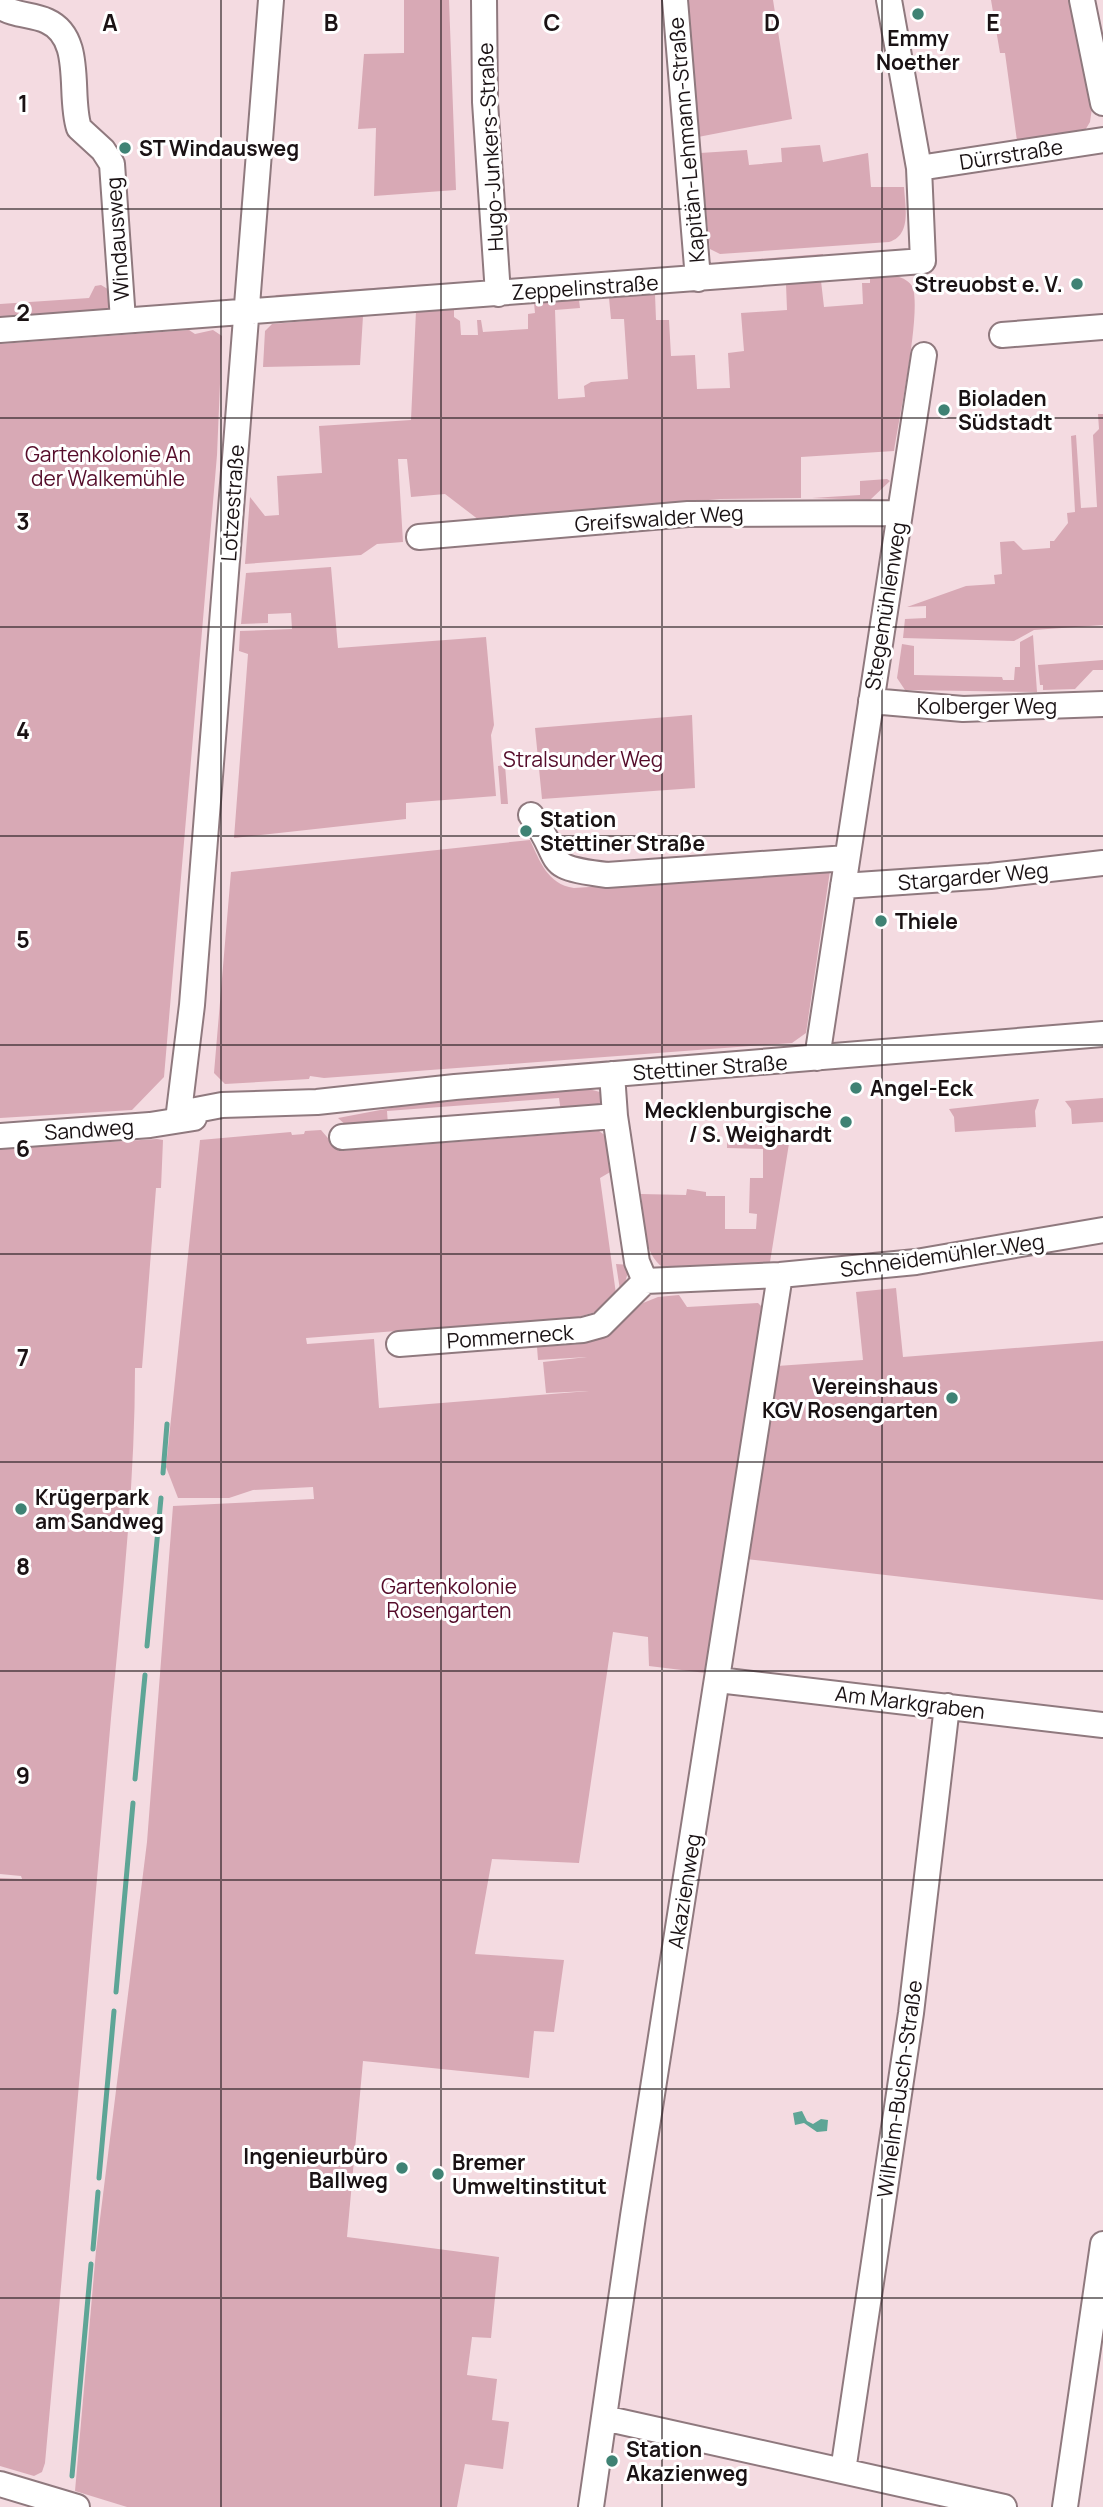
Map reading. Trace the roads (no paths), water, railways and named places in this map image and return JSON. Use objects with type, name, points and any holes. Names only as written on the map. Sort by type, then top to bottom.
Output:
[{"type":"street","name":"Lotzestraße","points":[[191,1116],[192,1005],[271,0]]},
{"type":"street","name":"Hugo-Junkers-Straße","points":[[484,0],[485,102],[498,294]]},
{"type":"street","name":"Kapitän-Lehmann-Straße","points":[[674,0],[698,279]]},
{"type":"street","points":[[889,0],[919,167]]},
{"type":"street","points":[[1082,0],[1103,103]]},
{"type":"street","name":"Windausweg","points":[[0,6],[7,11],[46,20],[67,40],[79,128],[103,150],[112,164],[123,320]]},
{"type":"street","name":"Dürrstraße","points":[[919,167],[1103,140]]},
{"type":"street","name":"Zeppelinstraße","points":[[247,310],[498,294],[923,261],[919,167]]},
{"type":"street","name":"Windausweg","points":[[0,330],[247,310]]},
{"type":"street","points":[[1002,335],[1103,327]]},
{"type":"street","name":"Stegemühlenweg","points":[[817,1058],[924,355]]},
{"type":"street","name":"Greifswalder Weg","points":[[419,537],[688,513],[900,513]]},
{"type":"street","name":"Kolberger Weg","points":[[871,701],[963,709],[1103,704]]},
{"type":"street","points":[[531,815],[557,864],[570,870],[607,875],[847,858]]},
{"type":"street","name":"Stargarder Weg","points":[[843,886],[990,876],[1103,863]]},
{"type":"street","name":"Stettiner Straße","points":[[191,1116],[232,1105],[317,1102],[612,1074],[1103,1034]]},
{"type":"street","points":[[612,1074],[615,1116],[637,1262],[645,1281],[780,1275]]},
{"type":"street","name":"Sandweg","points":[[0,1136],[150,1125],[191,1116]]},
{"type":"street","points":[[342,1137],[615,1116]]},
{"type":"street","name":"Schneidemühler Weg","points":[[780,1275],[916,1262],[1103,1230]]},
{"type":"street","name":"Akazienweg","points":[[591,2507],[635,2203],[780,1275]]},
{"type":"street","name":"Pommerneck","points":[[399,1344],[583,1330],[601,1325],[645,1281]]},
{"type":"street","name":"Am Markgraben","points":[[718,1680],[1103,1725]]},
{"type":"street","name":"Wilhelm-Busch-Straße","points":[[843,2471],[911,2013],[947,1706]]},
{"type":"street","points":[[1065,2507],[1103,2244]]},
{"type":"street","points":[[604,2418],[1004,2507]]},
{"type":"street","points":[[0,2484],[77,2507]]},
{"type":"waterway","points":[[163,1473],[167,1424]]},
{"type":"waterway","points":[[147,1646],[161,1498]]},
{"type":"waterway","points":[[135,1779],[145,1675]]},
{"type":"waterway","points":[[116,1992],[133,1803]]},
{"type":"waterway","points":[[99,2178],[114,2011]]},
{"type":"waterway","points":[[93,2249],[98,2192]]},
{"type":"waterway","points":[[72,2476],[91,2264]]},
{"type":"place","name":"Emmy Noether","points":[[918,14]]},
{"type":"place","name":"ST Windausweg","points":[[125,148]]},
{"type":"place","name":"Streuobst e. V.","points":[[1077,284]]},
{"type":"place","name":"Bioladen Südstadt","points":[[944,410]]},
{"type":"place","name":"Station Stettiner Straße","points":[[526,831]]},
{"type":"place","name":"Thiele","points":[[881,921]]},
{"type":"place","name":"Angel-Eck","points":[[856,1088]]},
{"type":"place","name":"Mecklenburgische / S. Weighardt","points":[[846,1122]]},
{"type":"place","name":"Vereinshaus KGV Rosengarten","points":[[952,1398]]},
{"type":"place","name":"Krügerpark am Sandweg","points":[[21,1509]]},
{"type":"place","name":"Ingenieurbüro Ballweg","points":[[402,2168]]},
{"type":"place","name":"Bremer Umweltinstitut","points":[[438,2174]]},
{"type":"place","name":"Station Akazienweg","points":[[612,2461]]},
{"type":"park label","name":"Gartenkolonie An der Walkemühle","points":[[108,466]]},
{"type":"park label","name":"Stralsunder Weg","points":[[583,759]]},
{"type":"park label","name":"Gartenkolonie Rosengarten","points":[[449,1598]]}]
